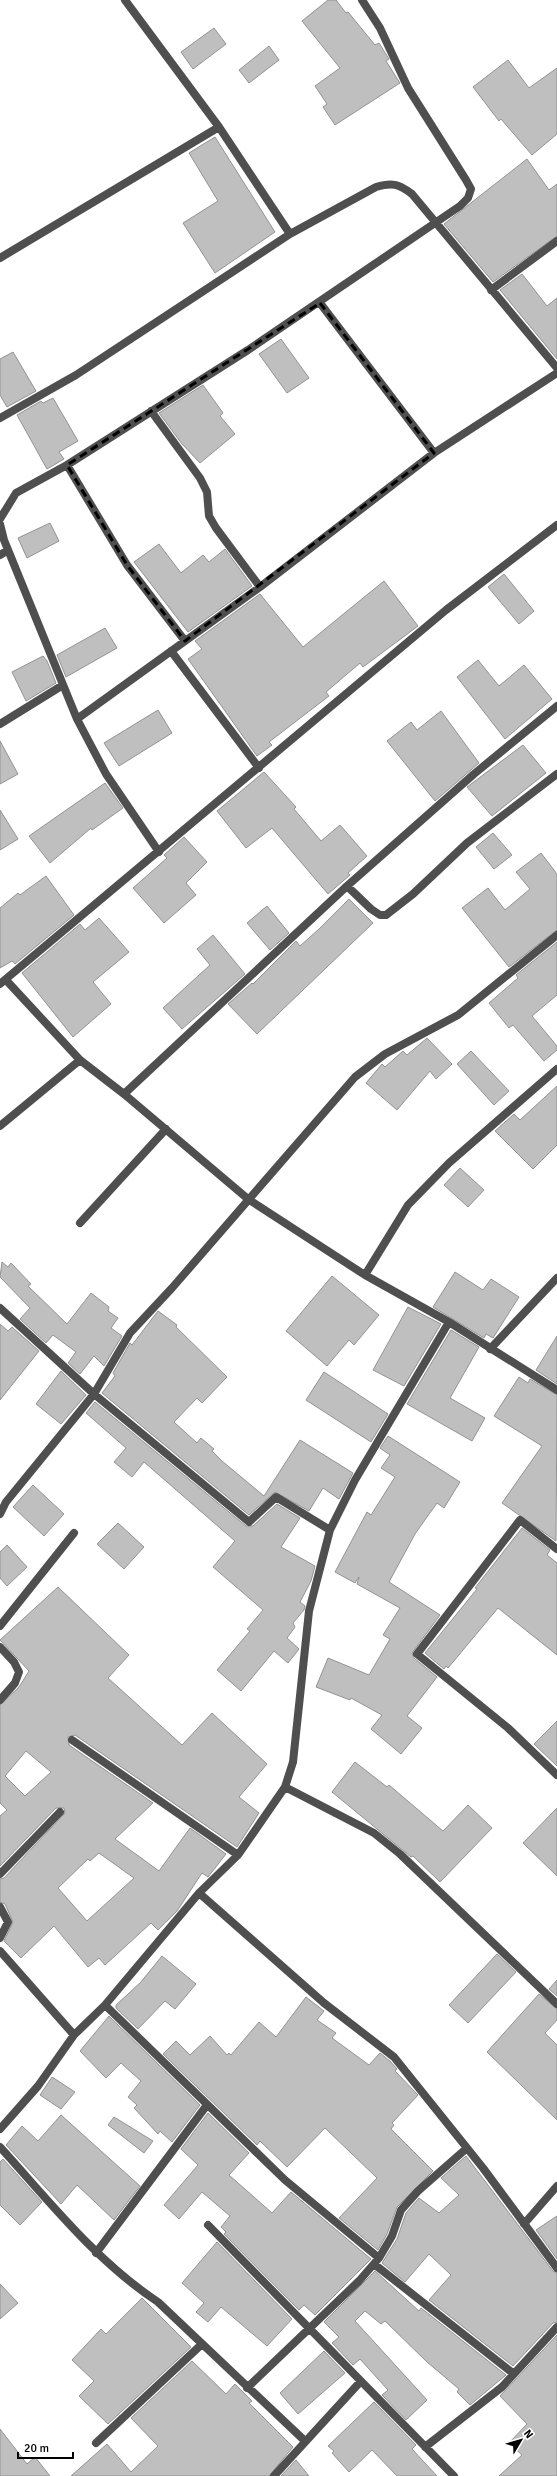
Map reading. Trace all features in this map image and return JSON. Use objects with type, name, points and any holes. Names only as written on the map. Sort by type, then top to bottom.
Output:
[{"type":"street","points":[[125,0],[220,127],[290,234]]},
{"type":"street","points":[[0,520],[16,493],[67,464],[320,303],[460,206],[468,198],[471,189],[408,88],[380,28],[362,0]]},
{"type":"street","points":[[0,258],[220,127]]},
{"type":"street","points":[[0,418],[76,375],[290,234],[376,187],[390,183],[402,186],[412,194],[434,223],[557,368]]},
{"type":"street","points":[[491,290],[557,241]]},
{"type":"street","points":[[320,303],[434,453]]},
{"type":"street","points":[[77,719],[260,587],[434,453],[557,373]]},
{"type":"street","points":[[151,411],[200,478],[207,492],[209,516],[216,528],[260,587]]},
{"type":"street","points":[[67,464],[127,565],[185,641]]},
{"type":"street","points":[[0,524],[8,550],[77,719],[106,774],[159,852]]},
{"type":"street","points":[[557,525],[446,610],[260,768],[3,982],[80,1060],[124,1094],[248,1199],[365,1275],[449,1322],[557,1390]]},
{"type":"street","points":[[0,555],[8,550]]},
{"type":"street","points":[[171,652],[260,768]]},
{"type":"street","points":[[0,724],[63,685]]},
{"type":"street","points":[[124,1094],[347,886],[474,774],[557,706]]},
{"type":"street","points":[[347,886],[371,909],[380,915],[386,915],[413,894],[467,842],[557,774]]},
{"type":"street","points":[[0,1514],[6,1502],[94,1394],[130,1333],[172,1288],[248,1199],[360,1073],[385,1054],[458,1015],[557,935]]},
{"type":"street","points":[[0,1126],[80,1060]]},
{"type":"street","points":[[365,1275],[408,1205],[449,1163],[557,1069]]},
{"type":"street","points":[[80,1223],[166,1129]]},
{"type":"street","points":[[490,1348],[557,1278]]},
{"type":"street","points":[[0,1308],[94,1394],[249,1522],[276,1497],[330,1530]]},
{"type":"street","points":[[0,2129],[38,2086],[74,2035],[105,2005],[199,1893],[238,1855],[285,1787],[293,1762],[309,1611],[330,1530],[355,1480],[449,1322]]},
{"type":"street","points":[[557,1549],[520,1520],[417,1654],[508,1728],[557,1774]]},
{"type":"street","points":[[0,1626],[74,1533]]},
{"type":"street","points":[[0,1647],[14,1662],[18,1672],[15,1683],[0,1700]]},
{"type":"street","points":[[72,1740],[238,1855]]},
{"type":"street","points":[[285,1787],[374,1833],[400,1854],[557,2004]]},
{"type":"street","points":[[0,1874],[60,1812]]},
{"type":"street","points":[[199,1893],[324,2003],[394,2057],[467,2148],[557,2268]]},
{"type":"street","points":[[0,1907],[8,1922],[0,1938]]},
{"type":"street","points":[[0,1951],[74,2035]]},
{"type":"street","points":[[105,2005],[285,2180],[376,2261],[514,2374]]},
{"type":"street","points":[[96,2253],[207,2105]]},
{"type":"street","points":[[0,2147],[96,2253],[131,2284],[158,2302],[247,2388],[305,2441]]},
{"type":"street","points":[[247,2388],[308,2328],[359,2281],[376,2261],[392,2236],[401,2210],[418,2191],[467,2148]]},
{"type":"street","points":[[524,2224],[557,2186]]},
{"type":"street","points":[[208,2226],[454,2476]]},
{"type":"street","points":[[426,2447],[477,2409],[514,2374],[557,2327]]},
{"type":"street","points":[[96,2443],[202,2344]]},
{"type":"street","points":[[274,2476],[361,2381]]},
{"type":"highlighted area","points":[[320,303],[434,453],[185,641],[127,565],[67,465]]},
{"type":"building","points":[[328,0],[336,0],[346,13],[348,12],[375,45],[379,43],[389,59],[386,61],[400,83],[335,125],[323,107],[327,104],[315,86],[340,68],[302,21]]},
{"type":"building","points":[[214,28],[226,44],[193,69],[181,52]]},
{"type":"building","points":[[269,46],[279,60],[249,83],[239,70]]},
{"type":"building","points":[[508,60],[529,88],[557,68],[557,134],[532,155],[501,119],[499,121],[473,87]]},
{"type":"building","points":[[215,137],[275,232],[215,273],[183,223],[218,201],[189,153]]},
{"type":"building","points":[[527,159],[549,190],[557,184],[557,236],[493,282],[444,224]]},
{"type":"building","points":[[522,274],[547,306],[557,298],[557,359],[500,290]]},
{"type":"building","points":[[281,339],[309,378],[287,393],[259,354]]},
{"type":"building","points":[[13,352],[36,391],[7,407],[0,395],[0,359]]},
{"type":"building","points":[[203,385],[223,413],[220,416],[235,434],[200,463],[182,444],[159,413]]},
{"type":"building","points":[[53,398],[78,441],[59,452],[64,459],[47,469],[17,415],[41,401],[43,403]]},
{"type":"building","points":[[50,523],[59,541],[27,558],[18,538]]},
{"type":"building","points":[[159,544],[181,573],[203,555],[209,562],[225,549],[252,586],[188,632],[134,562]]},
{"type":"building","points":[[504,574],[534,611],[519,624],[488,587]]},
{"type":"building","points":[[384,581],[418,626],[363,667],[360,663],[326,692],[329,696],[269,742],[272,745],[257,756],[188,659],[202,649],[195,641],[260,594],[303,647]]},
{"type":"building","points":[[105,628],[117,648],[66,677],[57,655]]},
{"type":"building","points":[[43,656],[47,661],[56,683],[26,701],[12,672]]},
{"type":"building","points":[[478,660],[499,686],[524,665],[552,699],[505,739],[457,677]]},
{"type":"building","points":[[158,710],[172,733],[119,766],[104,743]]},
{"type":"building","points":[[441,711],[479,763],[435,801],[387,741],[411,722],[417,730]]},
{"type":"building","points":[[0,741],[18,774],[0,784]]},
{"type":"building","points":[[523,745],[546,773],[492,816],[467,787]]},
{"type":"building","points":[[264,772],[296,807],[294,809],[321,841],[340,825],[367,856],[348,873],[350,875],[328,894],[272,828],[246,848],[217,811]]},
{"type":"building","points":[[105,783],[123,808],[92,830],[91,828],[50,863],[29,836]]},
{"type":"building","points":[[0,810],[18,839],[0,850]]},
{"type":"building","points":[[493,833],[512,855],[494,869],[476,847]]},
{"type":"building","points":[[184,837],[207,862],[186,883],[196,895],[164,923],[133,888],[167,858],[164,855]]},
{"type":"building","points":[[541,853],[557,874],[557,930],[509,967],[462,908],[488,888],[505,910],[530,889],[516,872]]},
{"type":"building","points":[[46,876],[74,915],[15,964],[12,961],[0,968],[0,908],[18,893],[20,895]]},
{"type":"building","points":[[349,899],[373,923],[257,1034],[228,1004],[252,983],[253,984],[296,941],[300,946]]},
{"type":"building","points":[[267,906],[289,933],[270,950],[247,923]]},
{"type":"building","points":[[99,918],[129,952],[93,982],[111,1004],[73,1037],[22,973],[80,924],[85,930]]},
{"type":"building","points":[[213,935],[245,974],[182,1029],[163,1008],[210,965],[197,949]]},
{"type":"building","points":[[557,942],[557,995],[532,1016],[557,1046],[557,1050],[544,1061],[513,1025],[509,1028],[489,1003],[518,978],[516,975]]},
{"type":"building","points":[[427,1038],[452,1064],[436,1079],[430,1071],[397,1110],[366,1083],[382,1064],[385,1067],[403,1051],[407,1055]]},
{"type":"building","points":[[471,1051],[509,1091],[494,1105],[457,1064]]},
{"type":"building","points":[[557,1086],[557,1145],[533,1169],[495,1131],[514,1114],[520,1120]]},
{"type":"building","points":[[460,1168],[484,1190],[468,1207],[444,1185]]},
{"type":"building","points":[[2,1262],[8,1267],[11,1263],[31,1284],[28,1286],[67,1324],[91,1293],[109,1307],[108,1311],[118,1318],[111,1328],[122,1336],[104,1366],[94,1356],[80,1374],[68,1363],[76,1352],[53,1335],[46,1343],[20,1319],[30,1308],[0,1277]]},
{"type":"building","points":[[455,1272],[483,1290],[491,1279],[519,1297],[493,1338],[486,1334],[484,1338],[433,1307]]},
{"type":"building","points":[[332,1276],[379,1315],[354,1345],[349,1340],[327,1366],[286,1331]]},
{"type":"building","points":[[408,1307],[441,1324],[404,1386],[373,1370]]},
{"type":"building","points":[[158,1311],[177,1325],[176,1327],[227,1377],[202,1403],[197,1398],[174,1422],[197,1443],[201,1438],[214,1449],[212,1451],[222,1461],[264,1496],[300,1440],[353,1473],[339,1499],[323,1488],[309,1511],[275,1492],[249,1515],[102,1393],[115,1376],[113,1373],[130,1343],[132,1345]]},
{"type":"building","points":[[0,1324],[8,1331],[12,1327],[39,1351],[0,1400]]},
{"type":"building","points":[[451,1330],[479,1347],[450,1398],[485,1418],[472,1441],[407,1404]]},
{"type":"building","points":[[557,1336],[557,1384],[536,1370]]},
{"type":"building","points":[[61,1371],[86,1395],[61,1424],[36,1404]]},
{"type":"building","points":[[324,1372],[388,1414],[371,1442],[306,1400]]},
{"type":"building","points":[[519,1377],[528,1383],[530,1379],[557,1395],[556,1541],[502,1503],[542,1446],[494,1416]]},
{"type":"building","points":[[95,1402],[246,1526],[253,1526],[277,1504],[300,1518],[281,1547],[315,1566],[311,1581],[300,1602],[305,1606],[304,1610],[293,1623],[295,1627],[287,1638],[299,1649],[288,1663],[274,1651],[241,1691],[217,1670],[250,1631],[247,1629],[263,1610],[213,1567],[235,1541],[144,1462],[132,1477],[114,1462],[126,1448],[86,1413]]},
{"type":"building","points":[[388,1436],[460,1482],[444,1508],[437,1503],[415,1534],[389,1582],[440,1615],[412,1653],[414,1658],[437,1677],[407,1716],[422,1728],[401,1754],[371,1729],[382,1715],[351,1698],[350,1700],[316,1687],[328,1658],[369,1675],[390,1639],[383,1635],[400,1608],[357,1584],[359,1577],[355,1583],[335,1572],[367,1512],[371,1515],[395,1477],[381,1468],[390,1455],[380,1448]]},
{"type":"building","points":[[33,1485],[64,1514],[44,1536],[13,1507]]},
{"type":"building","points":[[118,1523],[144,1547],[124,1569],[97,1544]]},
{"type":"building","points":[[522,1528],[550,1550],[547,1555],[557,1563],[557,1655],[498,1608],[448,1668],[446,1666],[444,1669],[425,1653],[477,1589],[475,1588]]},
{"type":"building","points":[[7,1545],[27,1567],[7,1586],[0,1578],[0,1552]]},
{"type":"building","points":[[58,1587],[129,1655],[108,1678],[182,1745],[212,1713],[267,1764],[239,1797],[259,1813],[237,1847],[75,1735],[68,1737],[69,1745],[153,1803],[115,1839],[159,1871],[190,1828],[226,1854],[208,1877],[202,1873],[177,1911],[158,1930],[151,1923],[105,1965],[99,1958],[88,1967],[54,1926],[21,1958],[4,1941],[13,1922],[5,1904],[0,1902],[0,1879],[4,1878],[65,1813],[64,1808],[56,1808],[0,1866],[0,1816],[7,1810],[0,1803],[0,1705],[19,1687],[29,1671],[0,1640]],"holes":[[[26,1751],[51,1772],[25,1796],[5,1776]],[[99,1853],[134,1878],[87,1921],[58,1888],[88,1859],[90,1861]]]},
{"type":"building","points":[[557,1721],[557,1766],[534,1744]]},
{"type":"building","points":[[355,1762],[387,1787],[389,1785],[443,1831],[468,1805],[492,1828],[440,1882],[413,1856],[411,1857],[332,1792]]},
{"type":"building","points":[[557,1808],[557,1876],[523,1843]]},
{"type":"building","points":[[497,1954],[516,1972],[468,2023],[449,2005]]},
{"type":"building","points":[[162,1956],[196,1984],[175,2009],[165,2001],[138,2029],[116,2008],[116,2005],[140,1983]]},
{"type":"building","points":[[557,1980],[557,1996],[549,1989]]},
{"type":"building","points":[[539,1994],[557,2009],[557,2020],[545,2033],[557,2045],[557,2120],[487,2052]]},
{"type":"building","points":[[306,1997],[324,2011],[317,2020],[336,2033],[332,2038],[369,2065],[380,2053],[390,2061],[397,2069],[395,2071],[418,2095],[392,2123],[394,2125],[391,2129],[433,2171],[397,2207],[387,2234],[378,2250],[339,2218],[377,2178],[325,2128],[287,2167],[260,2141],[257,2145],[163,2054],[176,2041],[190,2055],[210,2036],[227,2055],[229,2053],[231,2055],[259,2022],[276,2037]]},
{"type":"building","points":[[109,2016],[200,2105],[172,2142],[160,2131],[158,2134],[134,2108],[137,2105],[128,2097],[141,2081],[121,2063],[106,2078],[80,2051]]},
{"type":"building","points":[[52,2077],[75,2092],[61,2109],[40,2095]]},
{"type":"building","points":[[208,2113],[249,2153],[229,2175],[272,2213],[291,2192],[371,2259],[315,2315],[304,2305],[299,2310],[224,2234],[226,2232],[221,2227],[230,2216],[202,2192],[179,2219],[164,2205],[198,2165],[181,2149]]},
{"type":"building","points":[[61,2115],[140,2186],[114,2220],[77,2185],[61,2204],[6,2145],[22,2126],[38,2141]]},
{"type":"building","points":[[114,2117],[153,2141],[144,2153],[108,2125]]},
{"type":"building","points":[[466,2156],[553,2271],[557,2273],[557,2322],[553,2323],[513,2366],[429,2300],[451,2275],[429,2254],[405,2282],[382,2263],[397,2239],[406,2213],[419,2198],[439,2213],[459,2195],[441,2178]]},
{"type":"building","points":[[3,2159],[42,2202],[20,2225],[0,2205],[0,2162]]},
{"type":"building","points":[[557,2216],[557,2259],[536,2230]]},
{"type":"building","points":[[217,2242],[292,2319],[267,2346],[221,2307],[208,2322],[196,2312],[204,2303],[182,2283]]},
{"type":"building","points":[[375,2271],[419,2311],[421,2308],[506,2375],[470,2405],[457,2392],[459,2389],[427,2362],[385,2321],[381,2324],[365,2311],[355,2321],[427,2400],[406,2420],[382,2395],[388,2390],[360,2359],[353,2365],[332,2343],[339,2337],[324,2322]]},
{"type":"building","points":[[0,2284],[18,2303],[0,2319]]},
{"type":"building","points":[[142,2298],[191,2347],[108,2424],[79,2396],[94,2381],[72,2360],[101,2329],[106,2334]]},
{"type":"building","points":[[557,2335],[557,2476],[499,2476],[522,2455],[509,2443],[527,2424],[500,2396]]},
{"type":"building","points":[[324,2351],[345,2373],[298,2414],[280,2393]]},
{"type":"building","points":[[192,2361],[226,2394],[235,2384],[252,2401],[249,2403],[293,2447],[269,2476],[71,2476],[107,2444],[131,2472],[158,2446],[131,2418]]},
{"type":"building","points":[[374,2402],[416,2445],[412,2449],[437,2476],[397,2476],[372,2450],[349,2472],[332,2453],[334,2451],[328,2446]]},
{"type":"building","points":[[0,2429],[27,2464],[35,2457],[50,2476],[0,2476]]},
{"type":"building","points":[[296,2460],[309,2476],[281,2476]]}]
